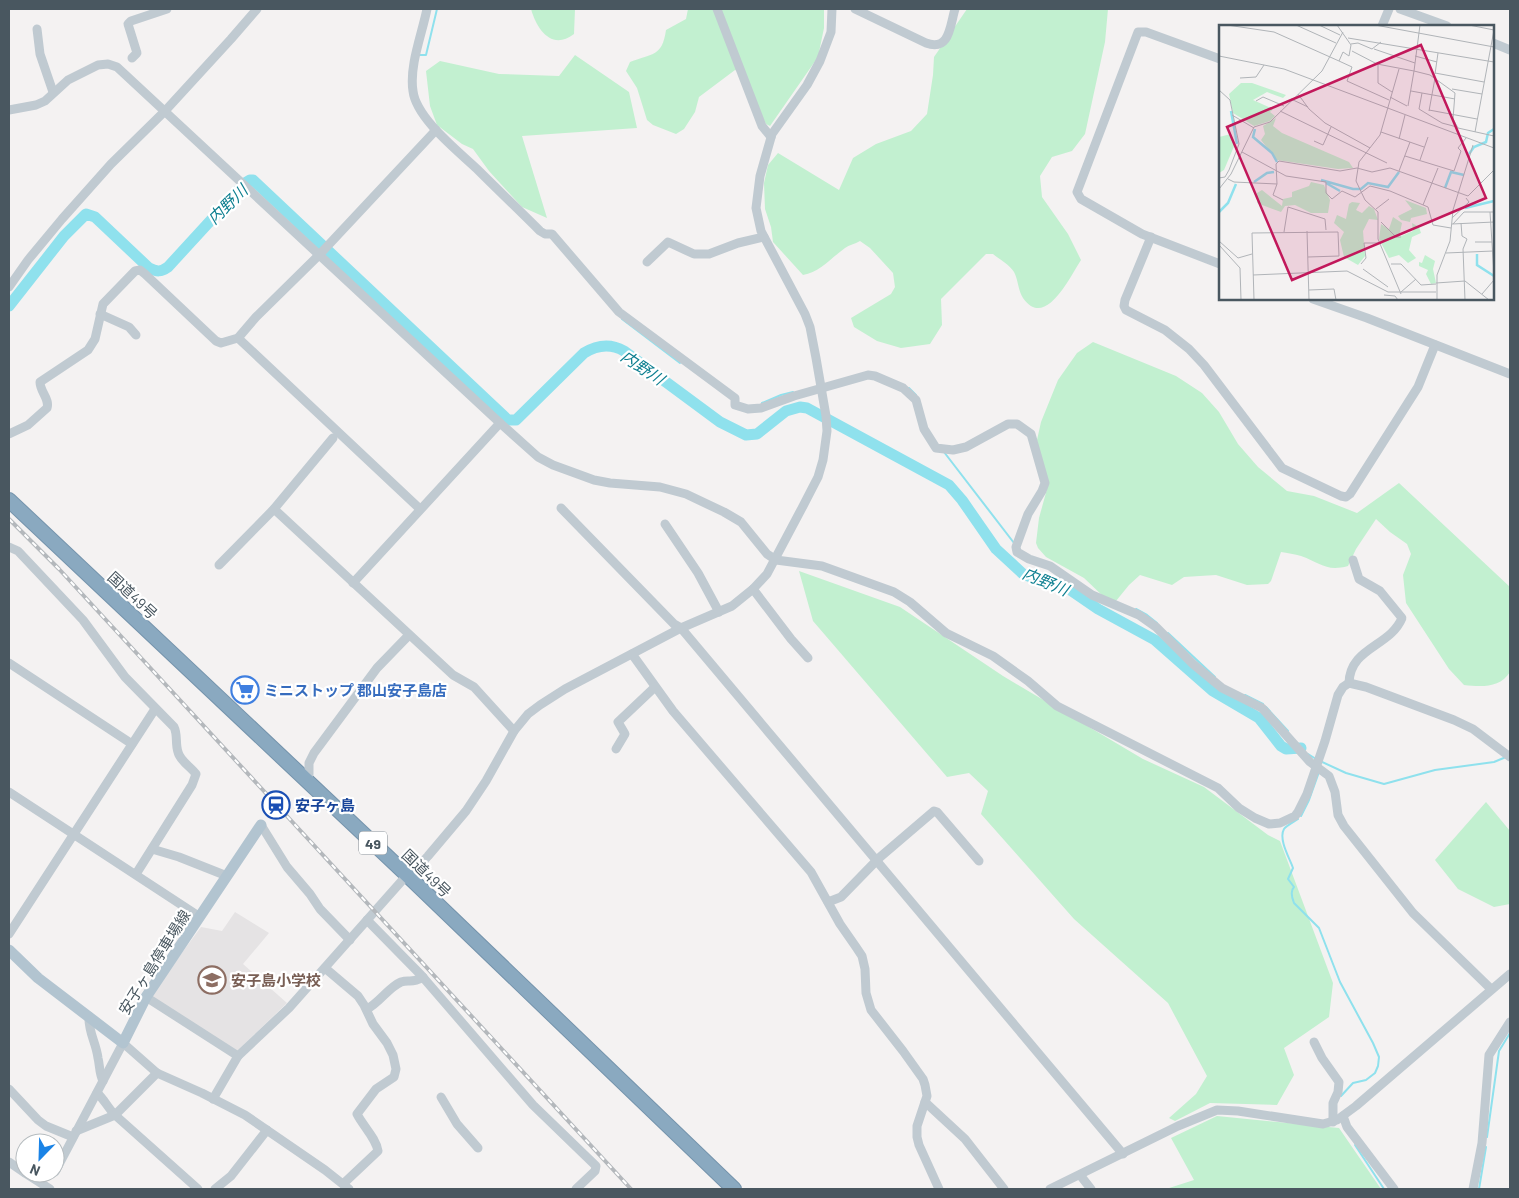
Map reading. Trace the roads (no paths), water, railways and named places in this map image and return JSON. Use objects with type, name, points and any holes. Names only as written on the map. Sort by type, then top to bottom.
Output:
[{"type":"highway","name":"国道49号","points":[[9,500],[407,875],[734,1189]]},
{"type":"main road","name":"安子ヶ島停車場線","points":[[9,950],[38,978],[123,1043],[146,997],[261,824]]},
{"type":"street","points":[[132,58],[137,53],[128,24],[131,21],[167,9]]},
{"type":"street","points":[[9,287],[28,260],[62,219],[111,164],[164,112],[241,29],[257,9]]},
{"type":"street","points":[[428,9],[414,68],[412,89],[419,107],[436,130],[540,231],[545,234],[552,234],[619,312],[735,398],[736,405],[748,409],[761,408],[794,396],[868,375],[903,388],[916,400],[924,429],[936,448],[953,450],[966,447],[1008,424],[1017,424],[1032,434],[1044,483],[1042,491],[1028,514],[1016,547],[1017,552],[1029,559],[1050,566],[1092,595],[1145,619],[1222,688],[1262,708],[1304,756],[1329,776],[1335,792],[1338,815],[1346,830],[1413,913],[1492,989]]},
{"type":"street","points":[[717,9],[762,126],[771,137]]},
{"type":"street","points":[[213,1098],[238,1056],[289,1008],[407,875],[417,868],[428,856],[466,811],[514,731],[528,714],[565,689],[680,628],[732,606],[753,589],[767,574],[776,560],[818,477],[824,460],[827,431],[810,327],[764,237],[758,222],[756,208],[760,176],[773,130],[807,85],[820,61],[831,32],[832,9]]},
{"type":"street","points":[[855,9],[926,43],[935,45],[941,44],[947,38],[955,9]]},
{"type":"street","points":[[1382,25],[1389,9]]},
{"type":"street","points":[[1400,9],[1444,25]]},
{"type":"street","points":[[37,29],[41,60],[53,92]]},
{"type":"street","points":[[1219,59],[1144,31],[1138,32],[1077,194],[1081,199],[1151,237],[1219,264]]},
{"type":"street","points":[[1494,43],[1510,50]]},
{"type":"street","points":[[9,110],[45,101],[68,80],[98,65],[108,64],[120,70],[538,457],[553,466],[594,480],[671,488],[724,512],[741,522],[767,554],[776,560],[822,566],[894,592],[910,602],[946,633],[1000,661],[1028,681],[1057,706],[1218,788],[1239,808],[1262,822],[1268,824],[1280,823],[1289,820],[1298,812],[1316,766],[1338,694],[1343,687],[1349,684],[1366,687],[1454,720],[1473,729],[1510,757]]},
{"type":"street","points":[[9,434],[28,426],[47,408],[48,404],[40,389],[40,382],[88,350],[95,339],[103,304],[132,272],[140,270],[216,341],[222,342],[238,338],[436,130]]},
{"type":"street","points":[[647,262],[668,242],[694,254],[709,254],[738,243],[764,237]]},
{"type":"street","points":[[1151,237],[1125,300],[1125,308],[1129,312],[1171,334],[1189,349],[1204,365],[1282,468],[1341,496],[1348,496],[1412,397],[1425,373],[1435,345]]},
{"type":"street","points":[[1317,300],[1510,374]]},
{"type":"street","points":[[100,314],[129,327],[136,335]]},
{"type":"street","points":[[238,338],[420,509]]},
{"type":"street","points":[[353,583],[500,423]]},
{"type":"street","points":[[219,565],[274,510],[332,438]]},
{"type":"street","points":[[561,508],[680,628],[1123,1154]]},
{"type":"street","points":[[274,510],[453,676],[474,687],[514,731]]},
{"type":"street","points":[[665,524],[698,573],[719,612]]},
{"type":"street","points":[[9,547],[18,551],[83,620],[125,677],[174,727],[180,756],[196,774],[192,785],[136,874]]},
{"type":"street","points":[[1349,684],[1354,663],[1388,635],[1402,620],[1401,616],[1380,591],[1359,579],[1352,560]]},
{"type":"street","points":[[753,589],[808,658]]},
{"type":"street","points":[[306,780],[310,774],[309,763],[314,753],[377,668],[409,635]]},
{"type":"street","points":[[632,654],[693,735],[806,866],[840,924],[862,956],[865,969],[866,993],[871,1010],[923,1079],[927,1092],[917,1126],[919,1145],[939,1189]]},
{"type":"street","points":[[9,663],[132,744]]},
{"type":"street","points":[[616,749],[625,734],[618,722],[655,687]]},
{"type":"street","points":[[9,934],[155,709]]},
{"type":"street","points":[[9,792],[200,917]]},
{"type":"street","points":[[828,902],[841,897],[934,811],[937,812],[979,861]]},
{"type":"street","points":[[261,824],[287,867],[320,909],[350,940]]},
{"type":"street","points":[[152,849],[179,857],[227,876]]},
{"type":"street","points":[[367,920],[423,977],[534,1105],[596,1166],[595,1171],[576,1189]]},
{"type":"street","points":[[65,1154],[123,1043],[157,1073],[213,1098],[245,1115],[346,1187],[378,1150],[372,1136],[358,1117],[358,1111],[376,1089],[392,1078],[396,1071],[393,1055],[388,1043],[373,1024],[367,1009],[358,996],[325,968]]},
{"type":"street","points":[[1050,1189],[1178,1126],[1221,1109],[1323,1124],[1333,1122],[1343,1116],[1510,974]]},
{"type":"street","points":[[367,1009],[376,1004],[400,982],[417,981],[423,977]]},
{"type":"street","points":[[146,997],[238,1056]]},
{"type":"street","points":[[89,1016],[88,1027],[98,1057],[100,1075],[103,1081]]},
{"type":"street","points":[[1473,1189],[1482,1143],[1489,1054],[1510,1022]]},
{"type":"street","points":[[1314,1042],[1322,1058],[1339,1082],[1338,1092],[1333,1103],[1333,1122]]},
{"type":"street","points":[[9,1089],[46,1126],[75,1134],[115,1114],[157,1073]]},
{"type":"street","points":[[97,1093],[115,1114],[198,1189]]},
{"type":"street","points":[[441,1097],[457,1124],[478,1148]]},
{"type":"street","points":[[925,1102],[965,1139],[1004,1189]]},
{"type":"street","points":[[1343,1116],[1347,1128],[1394,1189]]},
{"type":"street","points":[[215,1189],[231,1176],[267,1130]]},
{"type":"street","points":[[1080,1175],[1091,1189]]},
{"type":"waterway","points":[[420,55],[426,55],[437,9]]},
{"type":"waterway","name":"内野川","points":[[9,306],[64,236],[86,214],[95,217],[149,268],[161,271],[168,267],[245,183],[253,180],[508,420],[516,420],[584,353],[604,346],[619,348],[624,351],[720,422],[746,435],[757,434],[786,411],[800,407],[807,408],[949,485],[962,500],[996,549],[1023,574],[1063,585],[1098,609],[1155,640],[1213,691],[1259,718],[1281,746],[1286,749],[1301,748]]},
{"type":"waterway","points":[[622,319],[680,363]]},
{"type":"waterway","points":[[909,388],[916,395]]},
{"type":"waterway","points":[[762,403],[793,392]]},
{"type":"waterway","points":[[944,452],[1014,543]]},
{"type":"waterway","points":[[1136,609],[1157,623]]},
{"type":"waterway","points":[[1168,633],[1215,677]]},
{"type":"waterway","points":[[1245,695],[1263,704]]},
{"type":"waterway","points":[[1266,707],[1288,731]]},
{"type":"waterway","points":[[1308,754],[1316,759]]},
{"type":"waterway","points":[[1320,761],[1346,773],[1384,784],[1435,770],[1494,762],[1506,757]]},
{"type":"waterway","points":[[1301,816],[1319,772]]},
{"type":"waterway","points":[[1298,819],[1284,829],[1282,838],[1293,868],[1288,879],[1294,887],[1292,893],[1293,901],[1319,928],[1340,982],[1379,1057],[1375,1073],[1366,1080],[1353,1083],[1341,1096]]},
{"type":"waterway","points":[[1487,1137],[1499,1051],[1510,1033]]},
{"type":"waterway","points":[[1355,1145],[1384,1189]]},
{"type":"waterway","points":[[1479,1189],[1486,1147]]},
{"type":"railway","points":[[9,519],[59,569],[631,1189]]},
{"type":"place","name":"ミニストップ 郡山安子島店","points":[[245,690]]},
{"type":"place","name":"安子ヶ島","points":[[276,805]]},
{"type":"place","name":"安子島小学校","points":[[212,980]]}]
